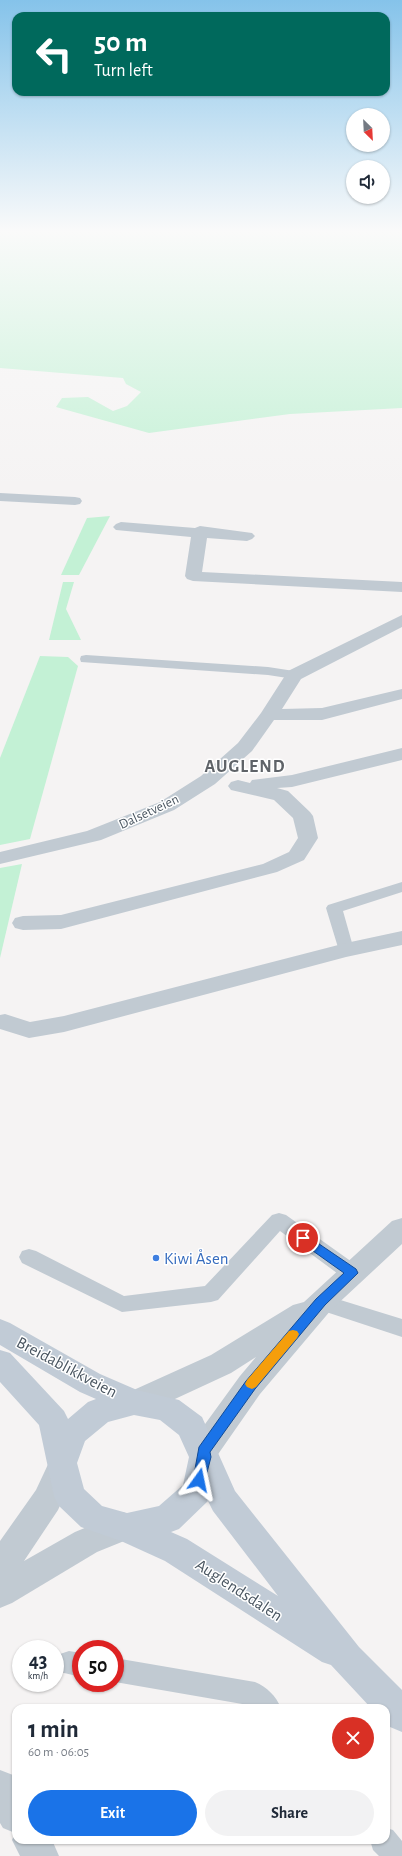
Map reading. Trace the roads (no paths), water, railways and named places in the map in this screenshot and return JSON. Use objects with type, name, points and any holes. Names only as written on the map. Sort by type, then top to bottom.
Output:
[{"type":"main road","name":"Breidablikkveien","points":[[0,1331],[90,1383],[136,1402]]},
{"type":"main road","name":"Breidablikkveien","points":[[0,1362],[53,1420],[62,1466]]},
{"type":"main road","points":[[136,1402],[168,1409],[191,1426],[204,1454],[197,1492],[168,1519],[125,1527],[92,1517],[70,1496],[62,1466],[73,1433],[99,1411],[136,1402]]},
{"type":"main road","name":"Auglendsdalen","points":[[204,1454],[224,1501],[347,1659],[402,1715]]},
{"type":"main road","name":"Auglendsdalen","points":[[125,1527],[176,1550],[347,1659]]},
{"type":"street","points":[[0,497],[74,500]]},
{"type":"street","points":[[121,527],[200,531],[217,535],[247,536]]},
{"type":"street","points":[[200,531],[193,576],[402,587]]},
{"type":"street","points":[[294,675],[402,620]]},
{"type":"street","name":"Dalsetveien","points":[[0,858],[94,836],[167,806],[208,780],[245,747],[269,716],[294,675]]},
{"type":"street","points":[[269,716],[322,714],[402,694]]},
{"type":"street","points":[[238,786],[292,781],[402,754]]},
{"type":"street","points":[[23,923],[61,922],[270,868],[297,856],[308,838],[303,816],[281,795],[208,780]]},
{"type":"street","points":[[5,1022],[29,1030],[64,1024],[346,950],[402,938]]},
{"type":"street","points":[[204,1454],[250,1385],[321,1302],[402,1228]]},
{"type":"street","points":[[136,1402],[221,1364],[321,1302]]},
{"type":"street","points":[[0,1568],[47,1500],[62,1466]]},
{"type":"street","points":[[0,1592],[86,1542],[125,1527]]},
{"type":"street","points":[[0,1788],[12,1808]]},
{"type":"street","points":[[33,1844],[40,1856]]},
{"type":"lane","points":[[86,659],[268,671],[294,675]]},
{"type":"lane","points":[[346,950],[334,908],[402,887]]},
{"type":"lane","points":[[29,1257],[122,1304],[211,1294],[279,1220],[352,1273]]},
{"type":"lane","points":[[321,1302],[402,1328]]},
{"type":"lane","points":[[124,1672],[255,1694],[264,1704]]},
{"type":"lane","points":[[386,1844],[397,1856]]},
{"type":"place","name":"Kiwi Åsen","points":[[156,1258]]},
{"type":"district","name":"AUGLEND","points":[[245,767]]}]
